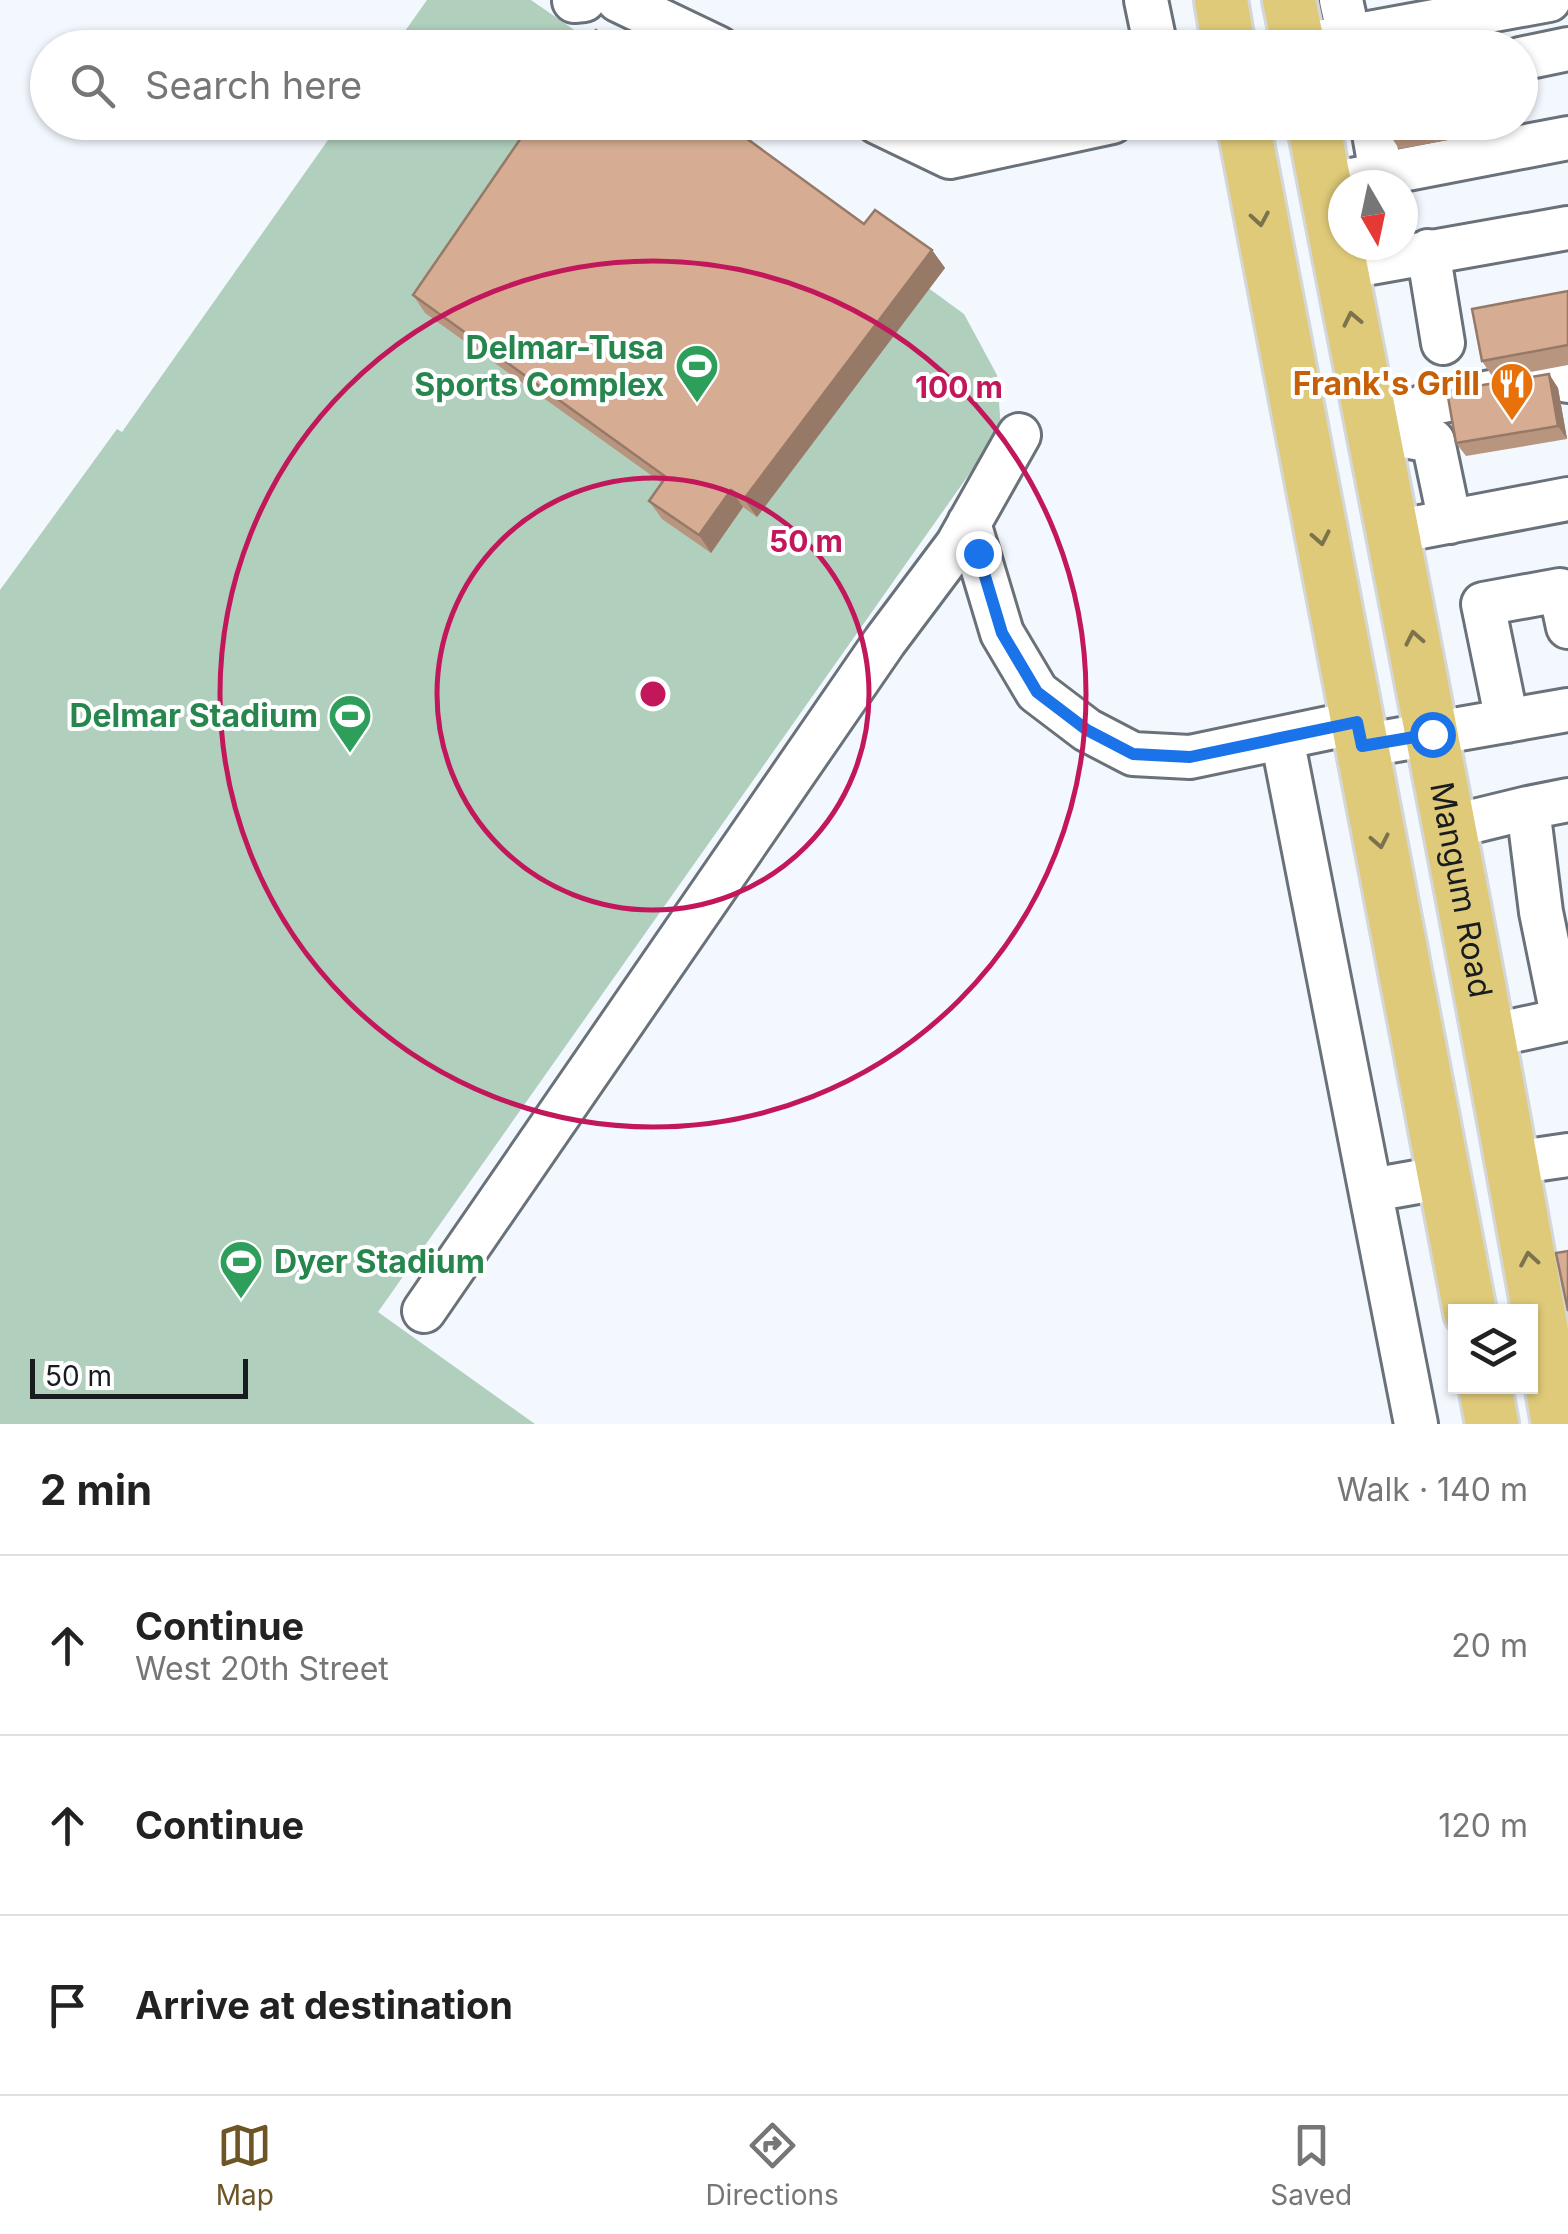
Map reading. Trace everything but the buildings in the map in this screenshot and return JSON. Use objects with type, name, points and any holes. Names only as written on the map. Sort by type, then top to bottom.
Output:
[{"type":"main road","points":[[1220,0],[1226,30]]},
{"type":"main road","points":[[1289,0],[1295,30]]},
{"type":"main road","points":[[1246,140],[1468,1304]]},
{"type":"main road","name":"Mangum Road","points":[[1317,140],[1376,431],[1558,1424]]},
{"type":"main road","points":[[1444,1177],[1513,1163]]},
{"type":"main road","points":[[1486,1394],[1492,1424]]},
{"type":"street","points":[[618,0],[680,30]]},
{"type":"street","points":[[1146,0],[1152,30]]},
{"type":"street","points":[[1345,18],[1549,0]]},
{"type":"street","points":[[1538,55],[1568,49]]},
{"type":"street","points":[[1402,170],[1568,138]]},
{"type":"street","points":[[915,140],[950,157],[1029,140]]},
{"type":"street","points":[[1375,140],[1380,170]]},
{"type":"street","points":[[1342,268],[1568,228]]},
{"type":"street","points":[[1428,252],[1443,343]]},
{"type":"street","points":[[1376,431],[1428,404],[1558,379],[1568,381]]},
{"type":"street","points":[[1376,431],[1433,441],[1450,522]]},
{"type":"street","points":[[424,1310],[884,641],[958,545],[1019,435]]},
{"type":"street","points":[[1394,532],[1568,499]]},
{"type":"street","points":[[969,524],[1002,633],[1037,692],[1087,730],[1133,754],[1190,757],[1282,738],[1432,734],[1568,710]]},
{"type":"street","points":[[1506,721],[1483,604],[1560,590],[1568,627]]},
{"type":"street","points":[[1282,738],[1416,1424]]},
{"type":"street","points":[[1450,827],[1548,804],[1541,912],[1565,1020],[1489,1036]]},
{"type":"street","points":[[1513,1163],[1568,1155]]},
{"type":"street","points":[[1372,1190],[1444,1177]]},
{"type":"green space","points":[[427,0],[531,0],[574,30],[406,30]]},
{"type":"green space","points":[[328,140],[725,140],[964,314],[997,375],[1001,429],[378,1312],[535,1424],[0,1424],[0,590],[117,429],[122,432]]},
{"type":"place","name":"Delmar-Tusa Sports Complex","points":[[697,404]]},
{"type":"place","name":"Frank's Grill","points":[[1512,422]]},
{"type":"place","name":"Delmar Stadium","points":[[350,754]]},
{"type":"place","name":"Dyer Stadium","points":[[241,1300]]},
{"type":"route","points":[[978,553],[1002,633],[1037,692],[1087,730],[1133,754],[1190,757],[1357,722],[1362,746],[1432,734]]}]
